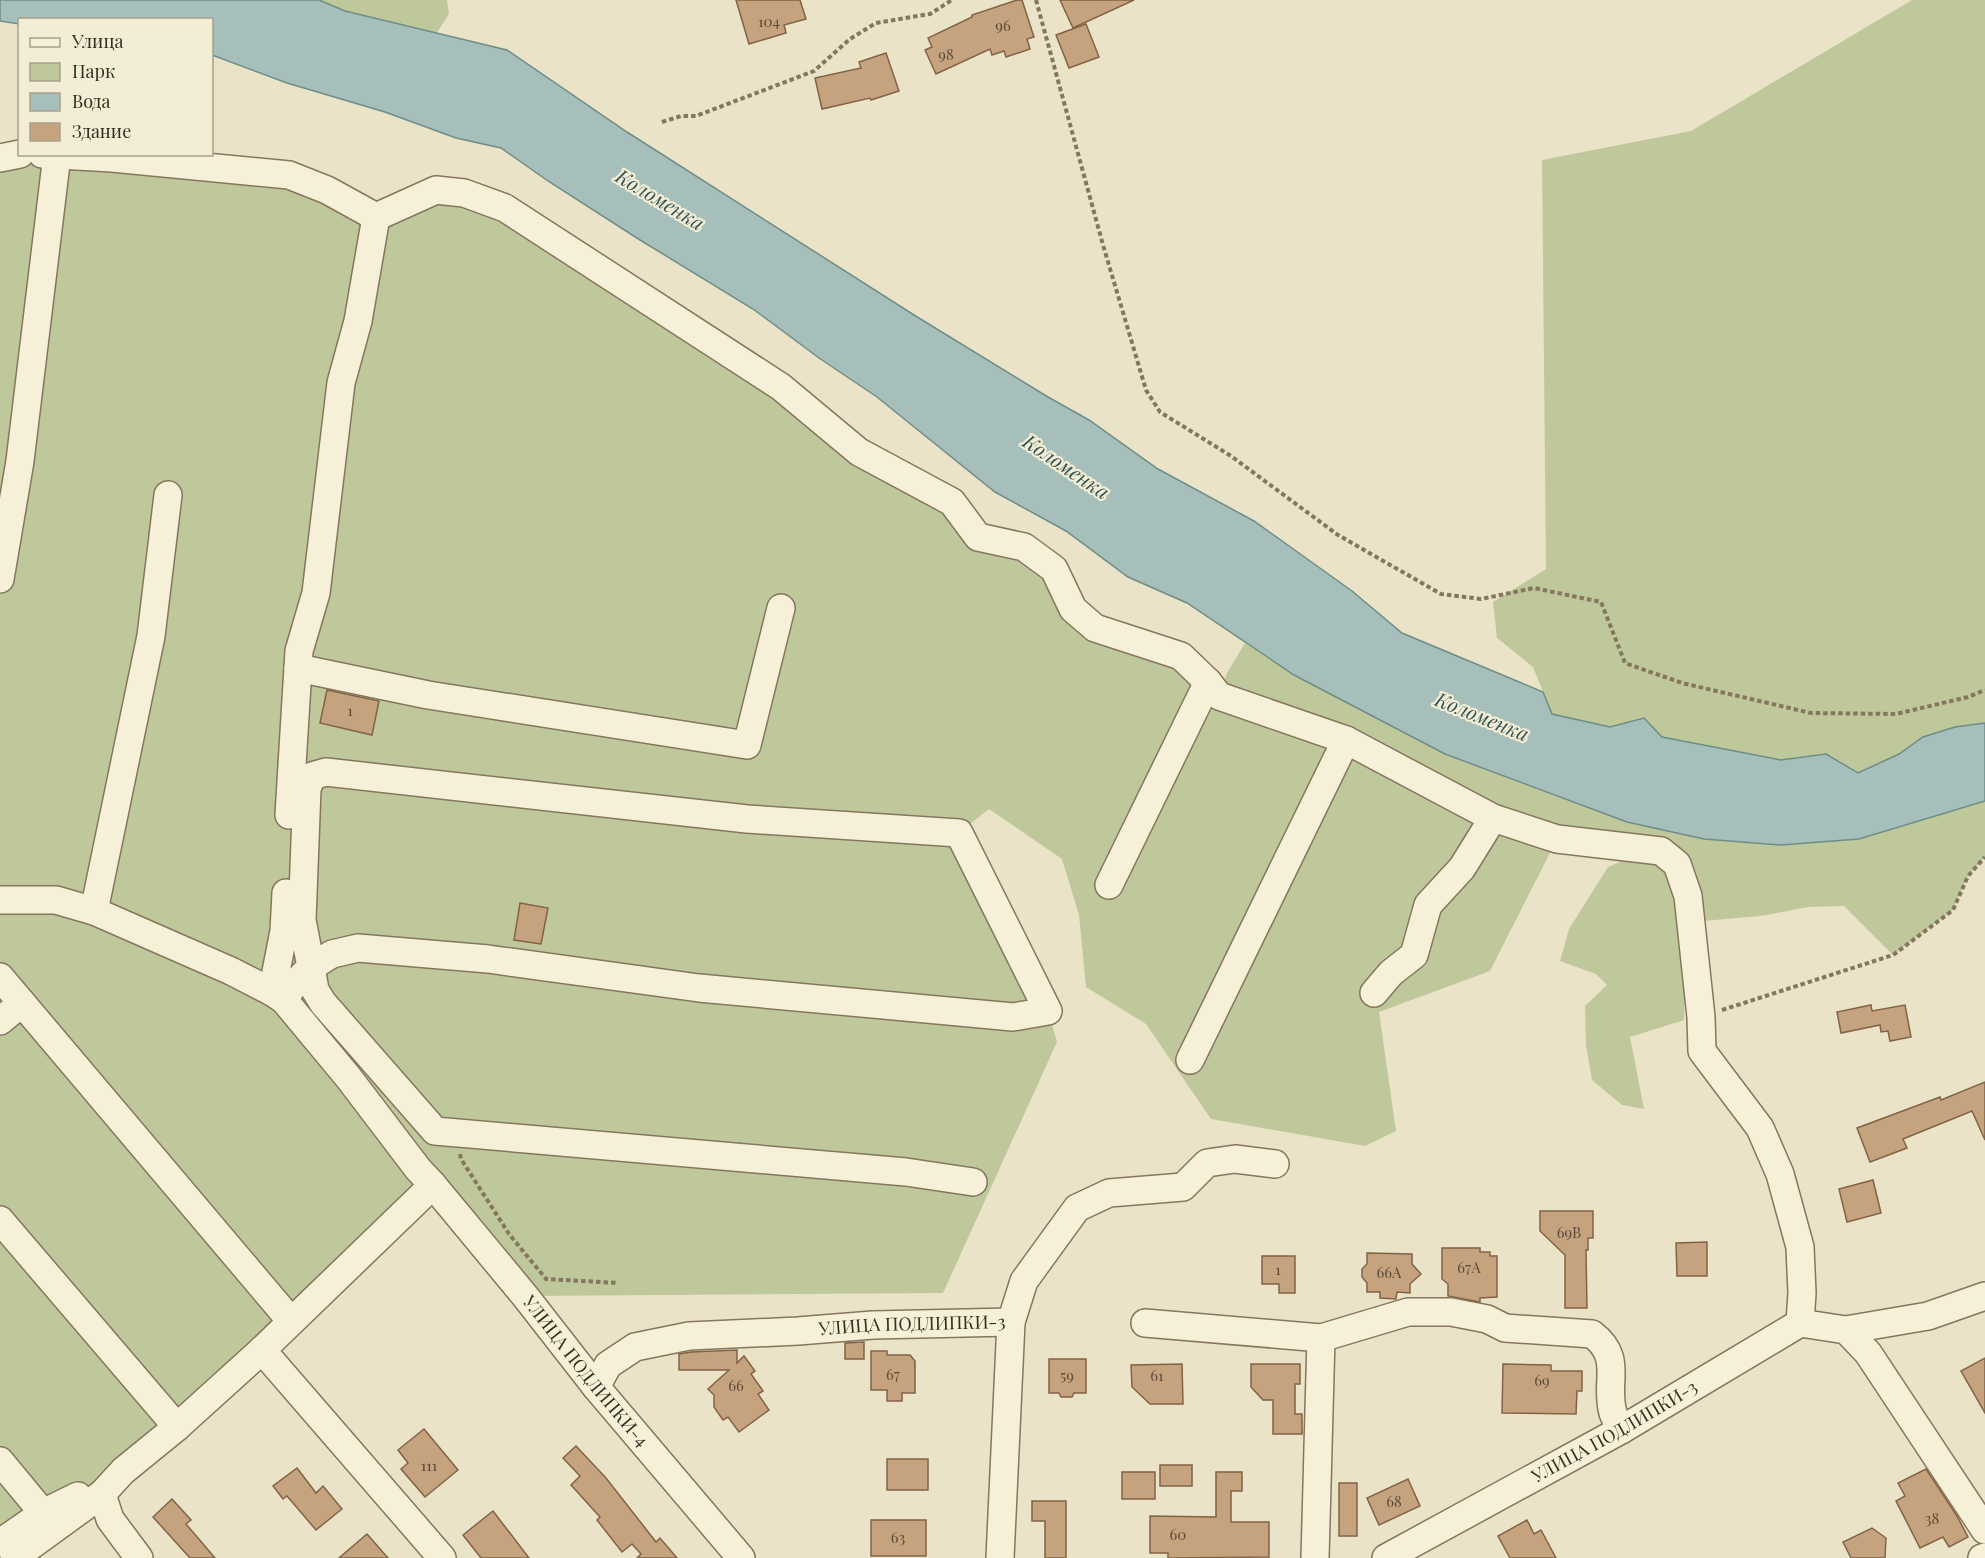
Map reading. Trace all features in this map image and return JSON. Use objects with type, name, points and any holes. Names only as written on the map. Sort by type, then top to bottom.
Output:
[{"type":"street","points":[[0,158],[18,154]]},
{"type":"street","points":[[0,579],[20,461],[49,156]]},
{"type":"street","points":[[68,156],[289,175],[327,190],[376,217]]},
{"type":"street","points":[[376,217],[436,190],[464,193],[505,208],[781,387],[859,452],[952,502],[978,537],[1024,547],[1054,569],[1073,609],[1095,628],[1181,656],[1209,682],[1219,696],[1347,740],[1493,818],[1557,839],[1661,851],[1677,864],[1688,896],[1701,1017],[1702,1051],[1760,1128],[1780,1174],[1800,1247],[1802,1293],[1800,1323],[1846,1330],[1928,1316],[1985,1296]]},
{"type":"street","points":[[278,996],[284,931],[291,753],[299,651],[316,593],[341,383],[358,321],[376,217]]},
{"type":"street","points":[[94,911],[151,636],[168,495]]},
{"type":"street","points":[[298,668],[428,695],[747,745],[781,608]]},
{"type":"street","points":[[1109,885],[1209,682]]},
{"type":"street","points":[[1190,1060],[1347,740]]},
{"type":"street","points":[[278,996],[296,983],[311,967],[332,954],[358,948],[488,959],[699,988],[990,1015],[1013,1017],[1048,1011],[959,833],[747,819],[326,772],[312,776],[307,789],[302,920],[311,967],[315,990],[323,1003],[435,1131],[906,1172],[973,1182]]},
{"type":"street","points":[[1374,993],[1391,973],[1414,955],[1428,905],[1462,868],[1493,818]]},
{"type":"street","points":[[0,900],[56,900],[94,911],[231,971],[278,996]]},
{"type":"street","points":[[0,976],[291,1321]]},
{"type":"street","name":"УЛИЦА ПОДЛИПКИ-4","points":[[278,996],[302,1020],[418,1169],[525,1296],[596,1387],[741,1558]]},
{"type":"street","points":[[0,1021],[22,1003]]},
{"type":"street","points":[[1011,1322],[1024,1281],[1077,1208],[1109,1193],[1183,1187],[1207,1163],[1235,1159],[1275,1164]]},
{"type":"street","points":[[14,1558],[110,1485],[177,1427],[262,1350],[433,1185]]},
{"type":"street","points":[[0,1220],[177,1427]]},
{"type":"street","points":[[1145,1323],[1321,1338],[1408,1312],[1450,1312],[1486,1319],[1505,1328],[1592,1334],[1602,1341],[1610,1356],[1612,1412],[1621,1430]]},
{"type":"street","name":"УЛИЦА ПОДЛИПКИ-3","points":[[596,1387],[608,1365],[635,1347],[689,1336],[798,1331],[873,1324],[1011,1322],[1000,1558]]},
{"type":"street","name":"УЛИЦА ПОДЛИПКИ-3","points":[[1386,1558],[1621,1430],[1800,1323]]},
{"type":"street","points":[[1846,1330],[1868,1353],[1985,1530]]},
{"type":"street","points":[[1315,1558],[1321,1338]]},
{"type":"street","points":[[262,1350],[442,1558]]},
{"type":"street","points":[[0,1461],[43,1513]]},
{"type":"street","points":[[0,1543],[43,1513],[110,1485]]},
{"type":"street","points":[[110,1485],[110,1519],[138,1558]]},
{"type":"path","points":[[662,122],[681,116],[696,116],[814,71],[849,39],[876,23],[930,14],[952,0]]},
{"type":"path","points":[[1036,0],[1103,245],[1146,390],[1160,412],[1231,456],[1338,535],[1441,594],[1481,599],[1534,588],[1601,602],[1624,663],[1682,683],[1811,713],[1896,714],[1968,697],[1985,690]]},
{"type":"path","points":[[1701,1017],[1893,955],[1953,910],[1968,876],[1985,857]]},
{"type":"path","points":[[456,1133],[461,1159],[509,1234],[546,1279],[618,1283]]},
{"type":"green space","points":[[319,0],[447,0],[449,14],[436,34],[345,11]]},
{"type":"green space","points":[[1912,0],[1985,0],[1985,723],[1955,727],[1923,737],[1899,754],[1858,773],[1826,754],[1781,760],[1662,737],[1643,718],[1610,727],[1552,714],[1533,667],[1497,638],[1493,602],[1546,569],[1542,160],[1691,131]]},
{"type":"green space","points":[[0,158],[258,171],[376,217],[436,190],[505,208],[979,537],[1024,547],[1073,609],[1181,656],[1219,695],[1227,673],[1245,643],[1294,675],[1444,754],[1627,822],[1704,839],[1781,845],[1859,839],[1985,801],[1985,857],[1968,876],[1953,910],[1893,955],[1844,906],[1808,907],[1761,916],[1691,922],[1685,979],[1684,1020],[1630,1037],[1644,1109],[1622,1105],[1592,1080],[1586,1045],[1585,1006],[1607,985],[1596,974],[1560,961],[1569,929],[1608,867],[1629,858],[1557,839],[1490,971],[1379,1012],[1396,1131],[1365,1146],[1211,1119],[1146,1024],[1086,987],[1079,915],[1062,859],[989,809],[959,833],[1048,1011],[1057,1042],[943,1293],[525,1296],[433,1185],[14,1558],[0,1558]]},
{"type":"water","name":"Коломенка","points":[[0,0],[319,0],[345,11],[507,50],[627,132],[914,315],[1089,420],[1158,469],[1254,521],[1352,591],[1402,633],[1543,692],[1552,714],[1610,727],[1644,718],[1662,737],[1781,760],[1826,754],[1858,773],[1899,754],[1923,737],[1955,727],[1985,723],[1985,801],[1859,839],[1781,845],[1704,839],[1627,822],[1445,754],[1294,675],[1187,603],[1128,577],[1066,531],[995,492],[877,397],[753,309],[640,240],[501,148],[456,138],[385,112],[287,83],[213,55],[213,18],[18,18],[18,24],[0,21]]},
{"type":"building","points":[[736,0],[800,0],[806,19],[784,25],[786,33],[749,44]]},
{"type":"building","points":[[1022,0],[1034,37],[1027,39],[1030,49],[1006,57],[1004,51],[992,55],[990,49],[936,74],[925,50],[932,47],[928,38],[972,15]]},
{"type":"building","points":[[1060,0],[1134,0],[1073,28]]},
{"type":"building","points":[[1086,24],[1099,57],[1069,68],[1056,35]]},
{"type":"building","points":[[886,53],[899,91],[871,100],[870,98],[822,109],[815,78],[861,68],[859,62]]},
{"type":"building","points":[[327,690],[379,701],[372,735],[320,723]]},
{"type":"building","points":[[520,903],[548,908],[541,944],[514,940]]},
{"type":"building","points":[[1871,1005],[1872,1011],[1905,1005],[1911,1037],[1890,1041],[1888,1031],[1881,1032],[1880,1025],[1841,1033],[1837,1012]]},
{"type":"building","points":[[1985,1082],[1985,1140],[1972,1111],[1903,1139],[1907,1148],[1870,1162],[1857,1128],[1940,1097],[1941,1100]]},
{"type":"building","points":[[1873,1180],[1881,1213],[1847,1222],[1839,1189]]},
{"type":"building","points":[[1540,1211],[1593,1211],[1593,1238],[1588,1238],[1588,1250],[1586,1250],[1587,1308],[1565,1308],[1565,1255],[1540,1231]]},
{"type":"building","points":[[1707,1242],[1707,1276],[1677,1276],[1676,1243]]},
{"type":"building","points":[[1442,1248],[1480,1248],[1480,1252],[1490,1252],[1490,1256],[1497,1256],[1497,1297],[1480,1298],[1480,1302],[1448,1296],[1448,1284],[1442,1279]]},
{"type":"building","points":[[1367,1253],[1412,1254],[1412,1264],[1421,1274],[1410,1284],[1410,1293],[1397,1292],[1396,1299],[1380,1298],[1380,1292],[1367,1292],[1367,1283],[1362,1277],[1362,1269],[1367,1264]]},
{"type":"building","points":[[1262,1256],[1295,1256],[1295,1293],[1279,1293],[1279,1284],[1262,1284]]},
{"type":"building","points":[[864,1342],[864,1359],[845,1359],[845,1343]]},
{"type":"building","points":[[737,1350],[737,1363],[744,1356],[755,1371],[751,1374],[763,1391],[758,1394],[769,1410],[739,1432],[728,1417],[723,1420],[714,1407],[714,1395],[708,1389],[729,1370],[679,1370],[679,1354]]},
{"type":"building","points":[[871,1351],[887,1351],[887,1355],[910,1355],[915,1361],[915,1393],[902,1393],[902,1401],[887,1401],[887,1390],[871,1390]]},
{"type":"building","points":[[1985,1358],[1985,1413],[1961,1371]]},
{"type":"building","points":[[1049,1359],[1086,1359],[1086,1393],[1074,1393],[1072,1397],[1061,1397],[1059,1393],[1049,1393]]},
{"type":"building","points":[[1182,1364],[1183,1404],[1150,1404],[1132,1387],[1131,1365]]},
{"type":"building","points":[[1251,1364],[1300,1364],[1300,1384],[1295,1384],[1295,1414],[1302,1414],[1302,1434],[1273,1434],[1273,1400],[1263,1400],[1251,1387]]},
{"type":"building","points":[[1503,1364],[1551,1365],[1551,1371],[1582,1371],[1582,1391],[1577,1391],[1576,1414],[1502,1413]]},
{"type":"building","points":[[424,1429],[458,1470],[425,1497],[401,1469],[408,1463],[398,1450]]},
{"type":"building","points":[[576,1446],[606,1478],[656,1542],[660,1538],[677,1558],[637,1558],[641,1554],[632,1544],[622,1552],[597,1520],[600,1517],[571,1485],[580,1476],[563,1458]]},
{"type":"building","points":[[887,1459],[928,1459],[928,1490],[887,1490]]},
{"type":"building","points":[[1160,1465],[1192,1465],[1192,1486],[1160,1486]]},
{"type":"building","points":[[297,1468],[316,1493],[323,1486],[342,1509],[316,1530],[287,1496],[283,1499],[273,1486]]},
{"type":"building","points":[[1926,1469],[1968,1537],[1949,1547],[1943,1537],[1920,1548],[1896,1501],[1905,1496],[1898,1483]]},
{"type":"building","points":[[1122,1472],[1155,1472],[1155,1499],[1122,1499]]},
{"type":"building","points":[[1216,1472],[1242,1472],[1242,1491],[1231,1491],[1231,1522],[1269,1522],[1269,1557],[1168,1558],[1168,1553],[1150,1553],[1150,1516],[1216,1517]]},
{"type":"building","points":[[1408,1479],[1420,1506],[1379,1525],[1367,1498]]},
{"type":"building","points":[[1339,1483],[1357,1483],[1357,1536],[1339,1536]]},
{"type":"building","points":[[172,1499],[191,1520],[186,1524],[215,1558],[190,1558],[153,1517]]},
{"type":"building","points":[[1032,1501],[1066,1501],[1066,1558],[1045,1558],[1045,1521],[1032,1521]]},
{"type":"building","points":[[493,1511],[529,1558],[481,1558],[463,1535]]},
{"type":"building","points":[[871,1520],[926,1520],[926,1556],[871,1556]]},
{"type":"building","points":[[1527,1520],[1534,1534],[1541,1530],[1556,1558],[1510,1558],[1498,1536]]},
{"type":"building","points":[[1872,1528],[1886,1538],[1885,1558],[1851,1558],[1843,1542]]},
{"type":"building","points":[[367,1534],[388,1558],[339,1558]]}]
